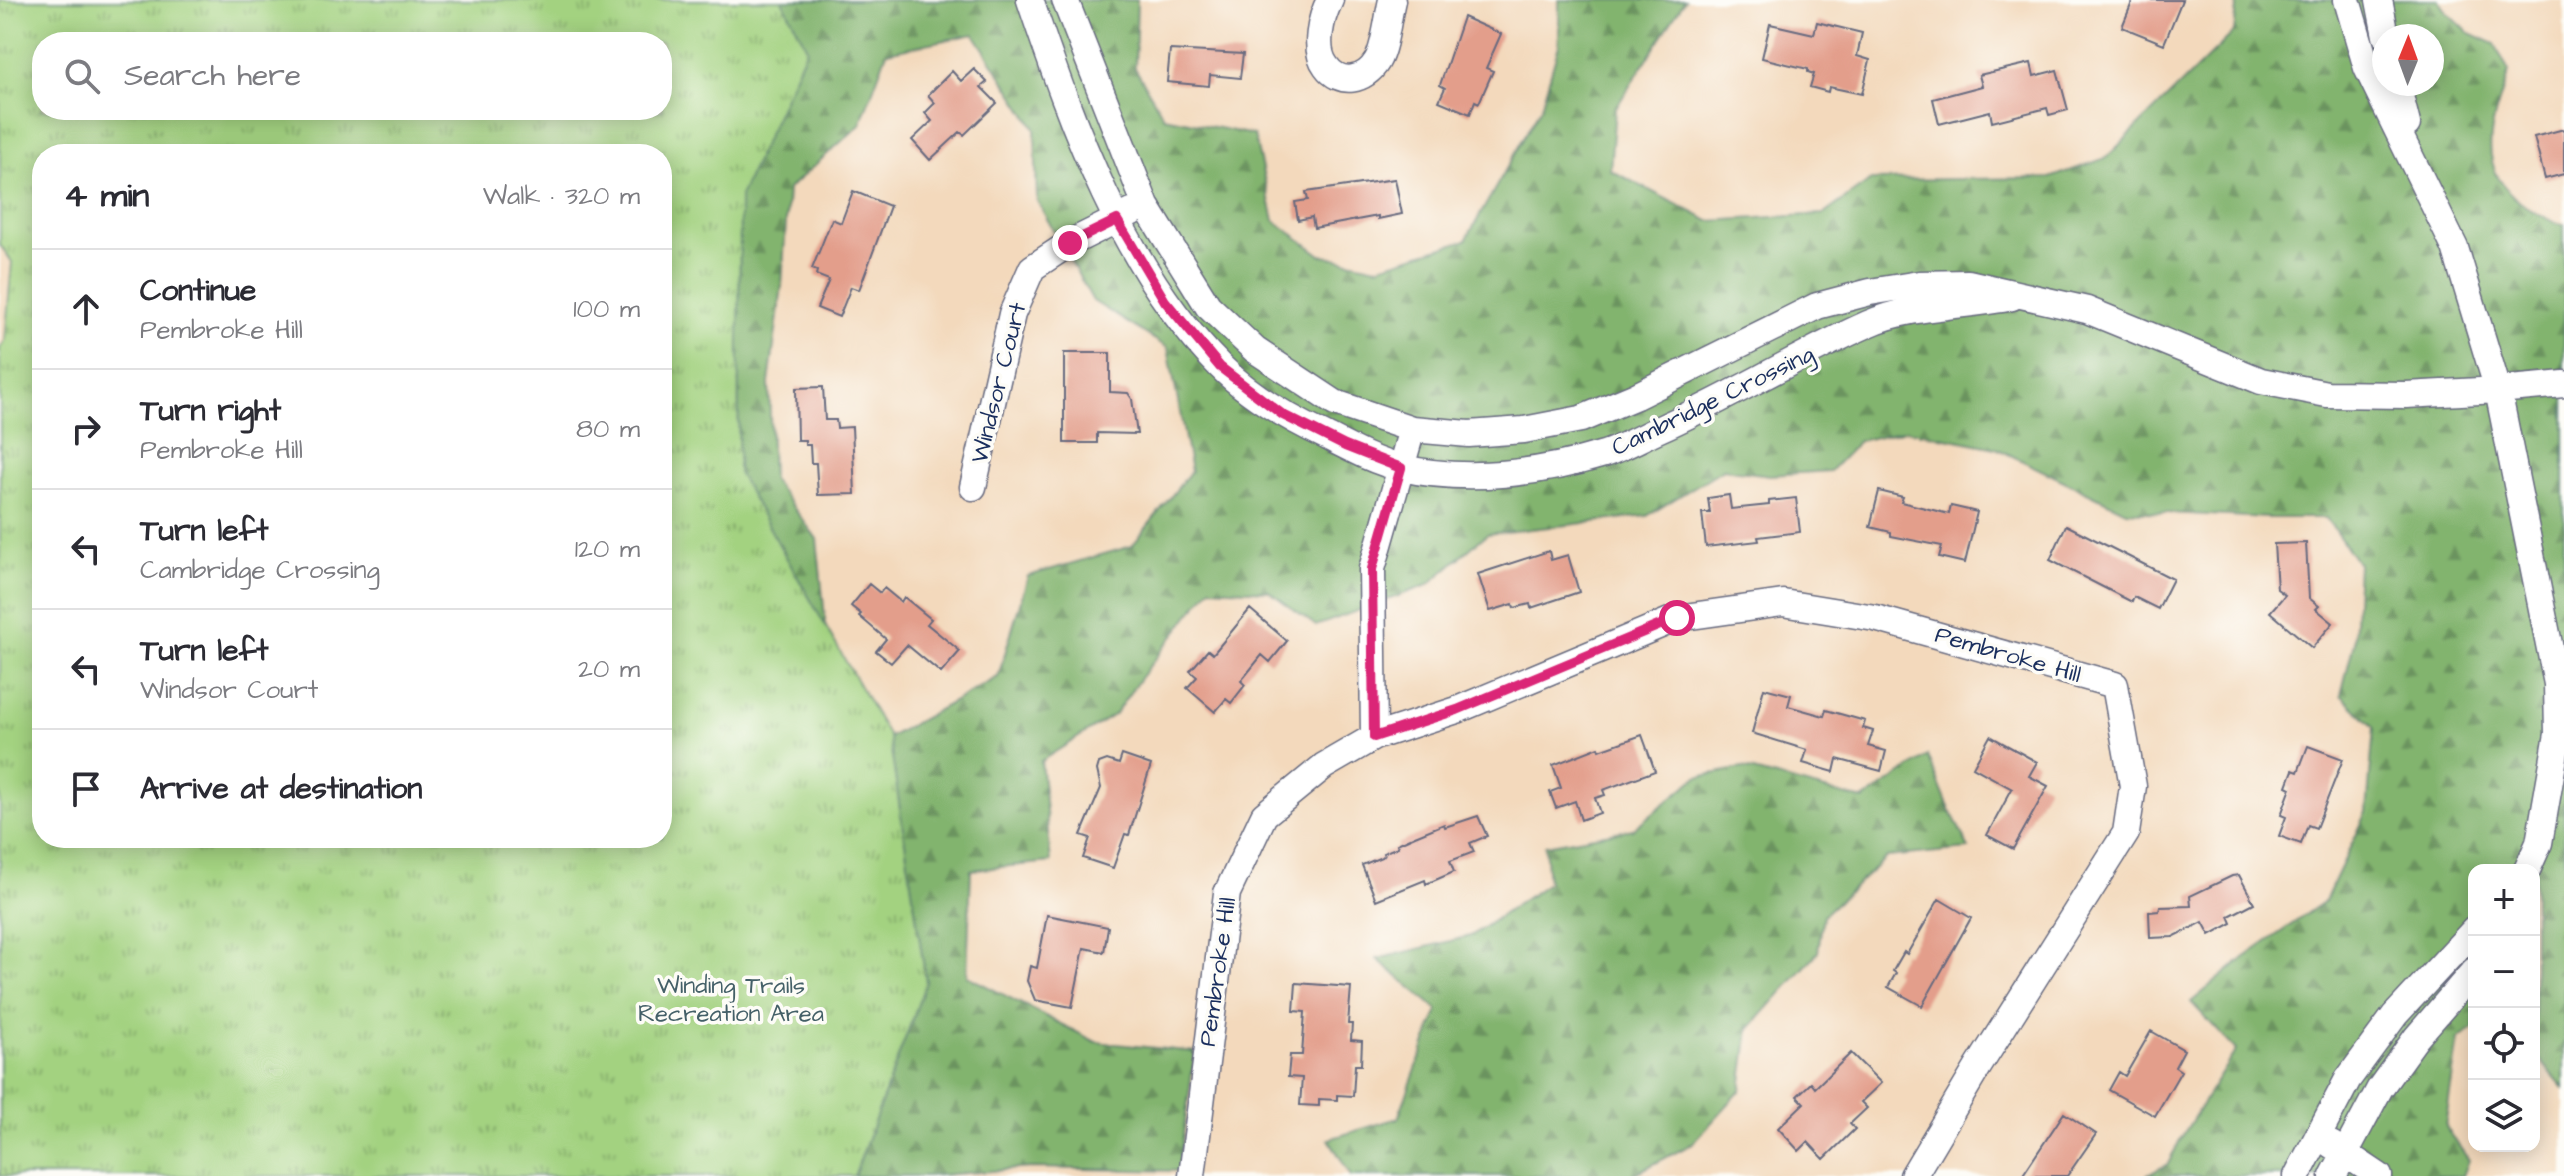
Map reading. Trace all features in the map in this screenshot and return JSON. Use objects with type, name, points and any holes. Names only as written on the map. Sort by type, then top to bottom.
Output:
[{"type":"street","name":"Cambridge Crossing","points":[[1030,0],[1058,84],[1117,220],[1165,301],[1220,367],[1283,415],[1345,446],[1401,468],[1463,474],[1524,472],[1606,453],[1685,417],[1871,323],[1925,309],[1978,304],[2020,295]]},
{"type":"street","name":"Cambridge Crossing","points":[[1065,0],[1146,206],[1208,306],[1255,350],[1335,403],[1412,429],[1469,434],[1524,430],[1581,419],[1636,396],[1817,306],[1870,292],[1919,284],[1968,283],[2087,310],[2261,381],[2327,394],[2406,395],[2564,384]]},
{"type":"street","points":[[1330,0],[1323,14],[1320,42],[1324,64],[1336,77],[1351,80],[1362,76],[1378,60],[1392,0]]},
{"type":"street","points":[[2347,0],[2367,68],[2455,248],[2498,390],[2557,684],[2558,734],[2536,859]]},
{"type":"street","points":[[2379,0],[2384,24]]},
{"type":"street","points":[[2400,96],[2417,170]]},
{"type":"street","name":"Windsor Court","points":[[973,487],[1012,314],[1032,268],[1070,243],[1146,206]]},
{"type":"street","points":[[1374,737],[1372,569],[1412,429]]},
{"type":"street","name":"Pembroke Hill","points":[[1192,1176],[1227,893],[1264,815],[1324,766],[1374,737],[1457,710],[1677,618],[1783,603],[1875,618],[2115,685],[2133,786],[2126,833],[1913,1176]]},
{"type":"street","points":[[2297,1176],[2348,1079],[2395,1015],[2468,936]]},
{"type":"street","points":[[2339,1165],[2380,1088],[2416,1038],[2468,978]]},
{"type":"street","points":[[2318,1136],[2339,1165],[2379,1176]]},
{"type":"green space","name":"Winding Trails Recreation Area","points":[[0,0],[782,0],[807,48],[740,196],[738,473],[889,737],[926,982],[854,1176],[0,1176],[0,348],[5,341],[12,262],[0,245]]},
{"type":"green space","points":[[782,0],[1137,0],[1135,68],[1164,117],[1254,135],[1274,220],[1321,255],[1377,267],[1466,240],[1541,107],[1559,45],[1559,0],[1685,0],[1615,109],[1610,170],[1709,221],[1824,214],[1871,180],[2050,178],[2106,158],[2234,32],[2238,0],[2439,0],[2468,32],[2495,44],[2509,72],[2490,141],[2496,173],[2505,188],[2525,206],[2546,219],[2564,224],[2564,1088],[2540,1060],[2540,864],[2468,864],[2468,1033],[2458,1039],[2445,1127],[2469,1160],[2463,1176],[2146,1176],[2168,1164],[2236,1050],[2191,1002],[2244,958],[2325,901],[2367,812],[2374,727],[2341,695],[2354,642],[2358,564],[2326,518],[2126,511],[1996,448],[1906,430],[1859,441],[1830,471],[1770,475],[1723,469],[1647,516],[1487,534],[1428,585],[1316,626],[1269,591],[1211,588],[1115,714],[1041,761],[1051,862],[971,870],[967,976],[1096,1042],[1195,1052],[1178,1171],[1031,1168],[928,1176],[854,1176],[926,982],[889,737],[998,677],[1028,576],[1132,546],[1191,471],[1168,348],[1093,301],[1037,201],[1035,128],[974,34],[887,52],[860,125],[788,189],[782,286],[769,383],[772,479],[817,539],[826,627],[738,473],[740,196],[807,48]]},
{"type":"green space","points":[[1928,756],[1969,849],[1887,857],[1823,915],[1818,952],[1749,1029],[1741,1090],[1692,1144],[1631,1176],[1351,1176],[1329,1139],[1398,1118],[1438,1010],[1377,959],[1471,936],[1548,883],[1545,845],[1633,829],[1697,777],[1742,768],[1863,800]]},
{"type":"building","points":[[2133,0],[2182,0],[2164,44],[2122,27]]},
{"type":"building","points":[[1463,17],[1501,34],[1486,68],[1493,71],[1479,103],[1475,101],[1470,114],[1439,101],[1445,88],[1440,85]]},
{"type":"building","points":[[1817,22],[1862,33],[1857,56],[1870,60],[1862,94],[1829,87],[1828,92],[1810,87],[1814,74],[1808,69],[1762,58],[1770,24],[1814,34]]},
{"type":"building","points":[[1170,50],[1243,54],[1240,78],[1210,75],[1209,86],[1167,82]]},
{"type":"building","points":[[2031,63],[2034,76],[2057,70],[2068,110],[2049,115],[2047,108],[1992,122],[1990,111],[1939,124],[1933,99],[1982,86],[1979,75]]},
{"type":"building","points":[[974,69],[987,82],[981,87],[997,103],[964,135],[960,132],[930,160],[912,140],[932,121],[925,113],[935,103],[928,95],[952,71],[961,81]]},
{"type":"building","points":[[2564,129],[2564,174],[2545,179],[2534,137]]},
{"type":"building","points":[[1395,179],[1402,214],[1314,228],[1312,217],[1298,220],[1295,202],[1308,200],[1306,192]]},
{"type":"building","points":[[853,191],[890,206],[859,290],[851,287],[839,317],[817,308],[829,280],[816,275],[817,271],[812,269],[832,219],[841,223]]},
{"type":"building","points":[[1064,353],[1110,353],[1110,392],[1128,393],[1132,399],[1137,434],[1097,433],[1097,443],[1064,443]]},
{"type":"building","points":[[823,387],[825,420],[836,420],[837,428],[852,427],[855,494],[818,495],[816,463],[811,463],[810,445],[805,445],[805,440],[797,440],[796,388]]},
{"type":"building","points":[[1879,491],[1903,497],[1901,502],[1949,514],[1951,506],[1977,512],[1965,563],[1939,557],[1942,546],[1891,536],[1891,532],[1870,527]]},
{"type":"building","points":[[1729,495],[1731,509],[1796,498],[1800,532],[1758,537],[1759,541],[1706,547],[1702,513],[1710,513],[1708,498]]},
{"type":"building","points":[[2066,525],[2173,579],[2158,609],[2134,597],[2132,602],[2050,560]]},
{"type":"building","points":[[2306,543],[2309,598],[2319,606],[2316,609],[2333,623],[2312,648],[2270,612],[2285,595],[2277,589],[2274,544]]},
{"type":"building","points":[[1549,551],[1551,560],[1568,555],[1579,592],[1531,608],[1530,604],[1514,608],[1513,604],[1490,611],[1478,574]]},
{"type":"building","points":[[869,584],[880,593],[884,588],[901,602],[904,597],[931,619],[927,624],[960,651],[941,673],[907,645],[891,663],[876,651],[886,639],[851,606]]},
{"type":"building","points":[[1250,609],[1287,641],[1270,662],[1262,655],[1241,681],[1245,685],[1231,703],[1226,699],[1215,712],[1187,688],[1197,677],[1190,671],[1208,650],[1213,654]]},
{"type":"building","points":[[1764,688],[1791,695],[1788,706],[1824,716],[1826,710],[1865,721],[1863,728],[1873,731],[1868,746],[1886,751],[1881,771],[1837,759],[1834,772],[1803,763],[1807,750],[1752,733]]},
{"type":"building","points":[[1642,735],[1655,771],[1603,790],[1605,795],[1595,798],[1600,813],[1581,820],[1575,801],[1556,808],[1550,792],[1561,788],[1553,765]]},
{"type":"building","points":[[1990,736],[2037,762],[2029,776],[2048,786],[2013,849],[1987,835],[2012,789],[1973,767]]},
{"type":"building","points":[[2308,746],[2343,759],[2316,828],[2308,825],[2301,844],[2279,836],[2286,817],[2281,815],[2291,788],[2287,786],[2293,770],[2298,772]]},
{"type":"building","points":[[1122,755],[1151,765],[1129,835],[1125,834],[1113,868],[1083,858],[1090,838],[1081,835],[1101,788],[1097,770],[1099,763],[1107,760],[1119,764]]},
{"type":"building","points":[[1478,816],[1487,836],[1470,843],[1474,852],[1450,861],[1454,872],[1376,900],[1362,865],[1384,856],[1383,853],[1415,836],[1444,824],[1445,827]]},
{"type":"building","points":[[2239,875],[2254,903],[2229,916],[2232,923],[2210,935],[2203,922],[2173,937],[2150,938],[2149,912],[2159,911],[2160,907],[2191,906],[2190,896]]},
{"type":"building","points":[[1939,899],[1971,918],[1922,1006],[1888,987],[1904,952],[1907,954]]},
{"type":"building","points":[[1047,915],[1108,927],[1104,952],[1084,948],[1072,1007],[1035,1000],[1027,981],[1030,966],[1037,968]]},
{"type":"building","points":[[1296,983],[1351,987],[1348,1024],[1352,1024],[1351,1040],[1362,1041],[1361,1065],[1355,1065],[1353,1096],[1337,1095],[1337,1100],[1319,1099],[1319,1106],[1300,1105],[1302,1078],[1288,1077],[1290,1055],[1302,1055],[1305,1012],[1294,1011]]},
{"type":"building","points":[[2151,1031],[2184,1050],[2175,1067],[2181,1071],[2155,1116],[2109,1090],[2119,1072],[2125,1076]]},
{"type":"building","points":[[1851,1053],[1881,1083],[1861,1102],[1867,1108],[1850,1124],[1855,1129],[1824,1159],[1808,1142],[1799,1151],[1778,1128],[1804,1103],[1797,1096],[1811,1083],[1815,1088]]},
{"type":"building","points":[[2064,1113],[2096,1134],[2067,1176],[2022,1176]]},
{"type":"route","points":[[1070,243],[1117,220],[1165,301],[1220,367],[1283,415],[1345,446],[1401,468],[1372,569],[1374,737],[1457,710],[1677,618]]}]
